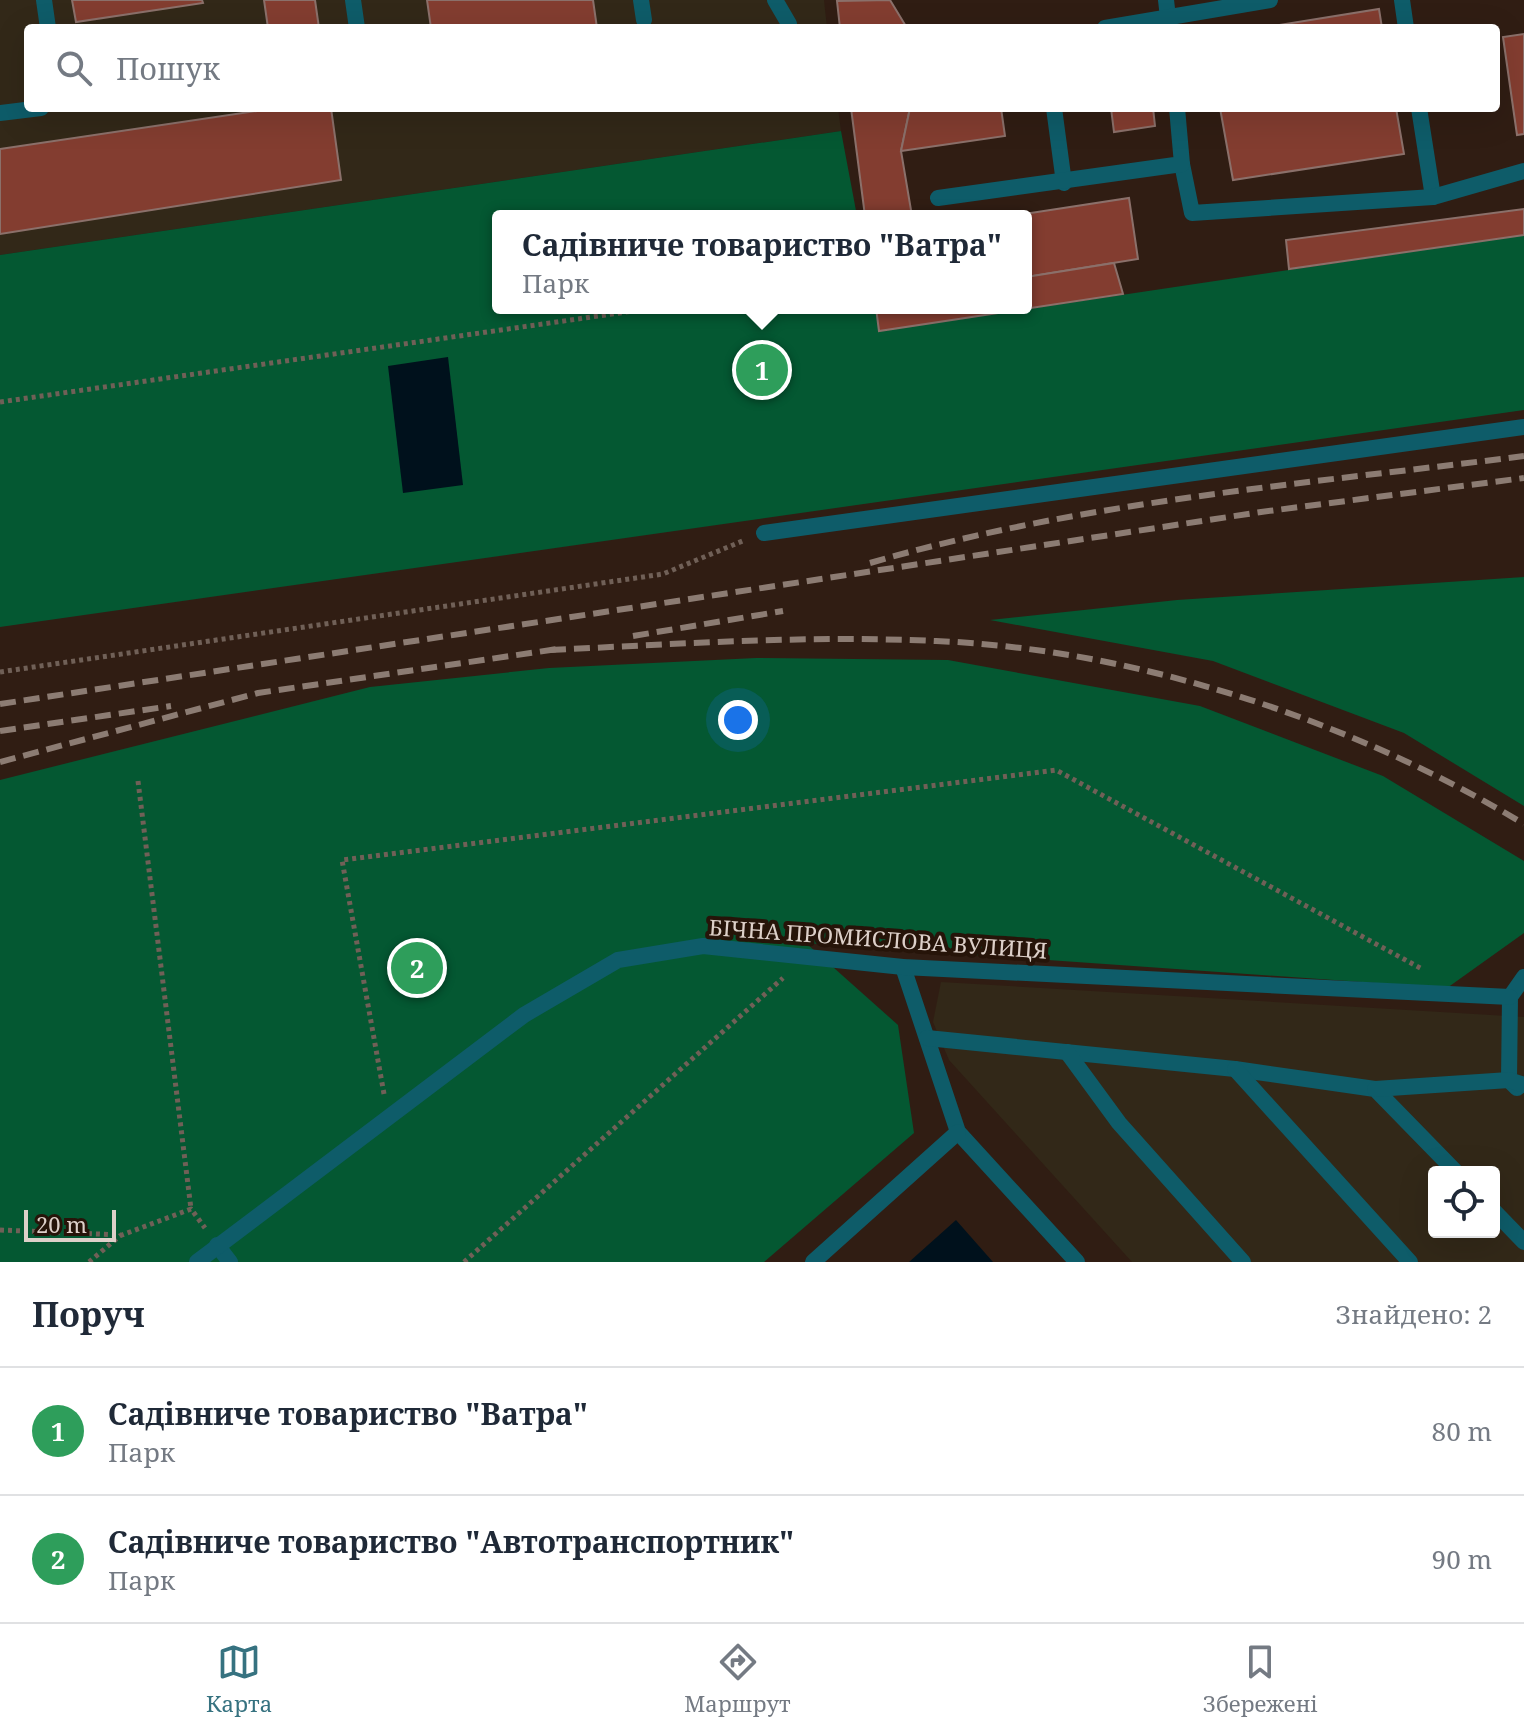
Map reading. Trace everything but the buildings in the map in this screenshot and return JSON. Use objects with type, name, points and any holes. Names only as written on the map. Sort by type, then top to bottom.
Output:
[{"type":"lane","points":[[44,0],[47,24]]},
{"type":"lane","points":[[353,0],[356,24]]},
{"type":"lane","points":[[641,0],[644,20]]},
{"type":"lane","points":[[775,0],[789,24]]},
{"type":"lane","points":[[1166,0],[1169,23],[1270,0]]},
{"type":"lane","points":[[1402,0],[1405,24]]},
{"type":"lane","points":[[0,113],[24,110]]},
{"type":"lane","points":[[1055,112],[1064,183]]},
{"type":"lane","points":[[1177,112],[1182,164],[1192,213],[1433,197],[1524,171]]},
{"type":"lane","points":[[1420,112],[1433,197]]},
{"type":"lane","points":[[938,198],[1064,183],[1182,164]]},
{"type":"lane","points":[[764,533],[1524,427]]},
{"type":"lane","name":"БІЧНА ПРОМИСЛОВА ВУЛИЦЯ","points":[[197,1262],[524,1015],[618,960],[703,946],[903,967],[1510,997]]},
{"type":"lane","points":[[903,967],[958,1132],[1077,1262]]},
{"type":"lane","points":[[1524,977],[1510,997],[1517,1082],[1524,1095]]},
{"type":"lane","points":[[927,1038],[1235,1069],[1375,1089],[1517,1082]]},
{"type":"lane","points":[[1067,1052],[1119,1123],[1243,1262]]},
{"type":"lane","points":[[1235,1069],[1410,1262]]},
{"type":"lane","points":[[1375,1089],[1450,1166]]},
{"type":"lane","points":[[813,1262],[958,1132]]},
{"type":"lane","points":[[1500,1217],[1524,1242]]},
{"type":"lane","points":[[217,1245],[230,1262]]},
{"type":"path","points":[[0,402],[612,314]]},
{"type":"path","points":[[0,672],[663,574],[764,533]]},
{"type":"path","points":[[388,1118],[342,860],[1056,770],[1425,971]]},
{"type":"path","points":[[138,781],[191,1209],[217,1245]]},
{"type":"path","points":[[464,1262],[804,959]]},
{"type":"path","points":[[89,1262],[122,1235],[191,1209]]},
{"type":"path","points":[[0,1230],[122,1235]]},
{"type":"shaded area","points":[[0,0],[824,0],[827,24],[24,24],[24,112],[839,112],[841,131],[0,255]]},
{"type":"shaded area","points":[[941,982],[1524,1017],[1524,1262],[1132,1262],[949,1060],[933,1022]]},
{"type":"green space","points":[[841,131],[856,210],[492,210],[492,314],[876,314],[880,331],[994,314],[1032,314],[1032,308],[1524,235],[1524,410],[0,627],[0,255]]},
{"type":"green space","points":[[1524,577],[1524,806],[1404,733],[1213,661],[990,620],[1177,600]]},
{"type":"green space","points":[[756,658],[948,660],[1200,706],[1383,776],[1524,861],[1524,933],[1447,988],[806,943],[898,1025],[914,1133],[764,1262],[0,1262],[0,780],[370,687],[549,668]]},
{"type":"water","points":[[448,357],[463,485],[403,493],[388,366]]},
{"type":"water","points":[[956,1220],[993,1262],[909,1262]]},
{"type":"railway","points":[[870,563],[950,542],[1113,509],[1524,456]]},
{"type":"railway","points":[[0,704],[1261,512],[1524,478]]},
{"type":"railway","points":[[633,636],[783,611]]},
{"type":"railway","points":[[550,650],[743,641],[888,639],[1012,647],[1088,658],[1165,675],[1316,723],[1388,753],[1524,824]]},
{"type":"railway","points":[[0,762],[258,693],[558,649]]},
{"type":"railway","points":[[0,731],[171,706]]},
{"type":"place","name":"Садівниче товариство \"Ватра\"","points":[[762,370]]},
{"type":"place","name":"Садівниче товариство \"Автотранспортник\"","points":[[417,968]]}]
